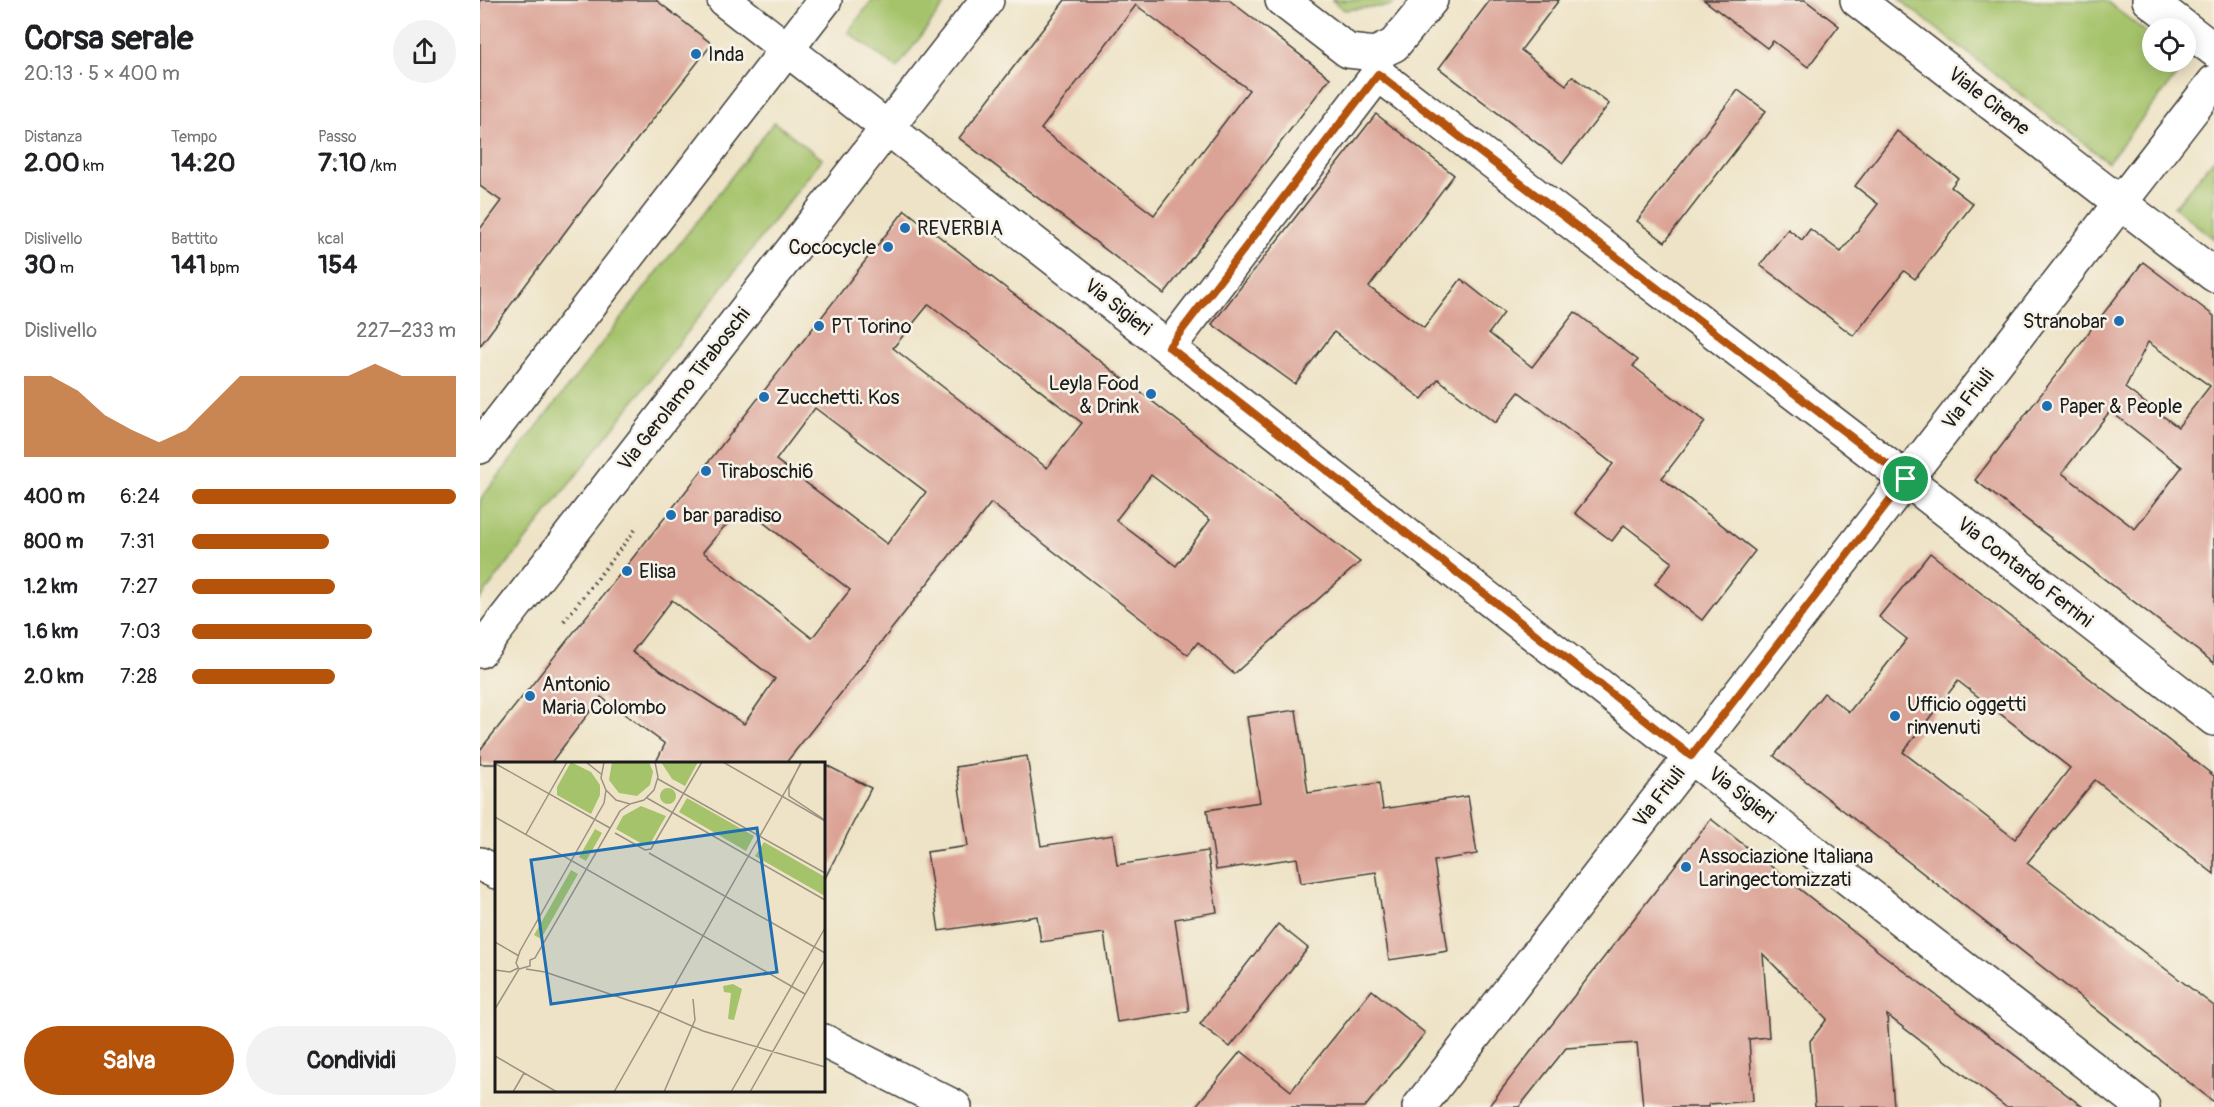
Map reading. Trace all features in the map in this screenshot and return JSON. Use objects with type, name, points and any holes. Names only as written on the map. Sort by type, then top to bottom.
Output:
[{"type":"street","points":[[724,0],[888,127]]},
{"type":"street","points":[[480,447],[825,0]]},
{"type":"street","name":"Via Gerolamo Tiraboschi","points":[[480,651],[987,0]]},
{"type":"street","points":[[1282,0],[1348,51],[1376,64]]},
{"type":"street","points":[[1169,347],[1376,64],[1431,0]]},
{"type":"street","name":"Viale Cirene","points":[[1857,0],[2214,275]]},
{"type":"street","points":[[2149,0],[2214,50]]},
{"type":"street","name":"Via Contardo Ferrini","points":[[1376,64],[2214,719]]},
{"type":"street","points":[[2120,203],[2214,82]]},
{"type":"street","name":"Via Sigieri","points":[[888,127],[2143,1107]]},
{"type":"street","name":"Via Friuli","points":[[1419,1107],[2120,203]]},
{"type":"street","points":[[480,864],[495,872]]},
{"type":"street","points":[[825,1042],[955,1107]]},
{"type":"path","points":[[564,621],[635,530]]},
{"type":"green space","points":[[872,0],[948,0],[897,68],[848,32]]},
{"type":"green space","points":[[1332,0],[1396,0],[1391,6],[1344,10]]},
{"type":"green space","points":[[1900,0],[2105,0],[2142,29],[2142,72],[2179,72],[2108,162]]},
{"type":"green space","points":[[774,122],[822,159],[480,599],[480,500]]},
{"type":"green space","points":[[2214,159],[2214,239],[2174,207]]},
{"type":"building","points":[[480,0],[656,0],[712,44],[577,216],[480,346],[480,229],[501,201],[480,186]]},
{"type":"building","points":[[1065,0],[1229,0],[1330,78],[1164,294],[959,138]],"holes":[[[1136,5],[1249,90],[1154,215],[1041,129]]]},
{"type":"building","points":[[1490,0],[1559,0],[1521,50],[1566,85],[1572,76],[1609,104],[1563,163],[1439,68]]},
{"type":"building","points":[[1704,0],[1805,0],[1839,26],[1808,67],[1773,41],[1767,48]]},
{"type":"building","points":[[1738,90],[1766,111],[1665,242],[1637,221]]},
{"type":"building","points":[[1376,114],[1454,175],[1369,287],[1424,328],[1461,279],[1504,313],[1489,333],[1532,367],[1575,312],[1638,360],[1633,366],[1705,422],[1662,478],[1755,551],[1702,620],[1655,584],[1672,562],[1624,525],[1612,541],[1575,513],[1613,464],[1519,392],[1495,423],[1438,379],[1422,399],[1334,332],[1295,384],[1212,324]]},
{"type":"building","points":[[1897,131],[1958,178],[1951,187],[1973,204],[1915,279],[1904,271],[1854,336],[1760,265],[1788,229],[1802,240],[1810,229],[1841,252],[1878,204],[1855,186]]},
{"type":"building","points":[[905,210],[1360,562],[1234,674],[1198,642],[1188,655],[991,503],[787,762],[656,762],[665,744],[601,697],[552,762],[480,764],[480,750]],"holes":[[[929,304],[1082,423],[1047,468],[893,348]],[[815,408],[926,492],[887,544],[776,460]],[[1151,475],[1210,520],[1176,566],[1116,520]],[[746,509],[850,590],[812,638],[703,552],[723,528]],[[672,600],[775,679],[744,724],[632,652]]]},
{"type":"building","points":[[2143,262],[2214,316],[2214,663],[1975,480]],"holes":[[[2148,342],[2210,386],[2178,427],[2125,388]],[[2110,411],[2182,467],[2135,529],[2062,473]]]},
{"type":"building","points":[[1930,553],[2214,776],[2214,874],[2095,780],[2027,863],[2214,1006],[2214,1102],[1774,756],[1824,693],[1849,712],[1907,639],[1879,617]],"holes":[[[1958,681],[2070,768],[2015,839],[1903,752]]]},
{"type":"building","points":[[1296,710],[1308,793],[1379,783],[1383,809],[1468,796],[1477,854],[1434,861],[1448,951],[1389,960],[1376,872],[1301,883],[1297,858],[1216,870],[1207,810],[1260,802],[1247,717]]},
{"type":"building","points":[[1027,756],[1041,846],[1113,835],[1117,865],[1207,851],[1217,912],[1175,919],[1189,1011],[1117,1022],[1104,933],[1041,942],[1037,916],[939,931],[927,852],[968,846],[956,767]]},
{"type":"building","points":[[825,765],[871,788],[825,878]]},
{"type":"building","points":[[1711,819],[1878,951],[2083,1107],[2006,1107],[1887,1015],[1894,1107],[1815,1107],[1810,1041],[1827,1019],[1763,954],[1769,1037],[1749,1039],[1753,1101],[1709,1104],[1709,1107],[1643,1107],[1637,1043],[1566,1048],[1519,1107],[1488,1107]]},
{"type":"building","points":[[1278,924],[1308,948],[1230,1047],[1200,1024]]},
{"type":"building","points":[[1372,990],[1425,1033],[1365,1107],[1195,1107],[1241,1051],[1291,1091]]},
{"type":"place","name":"Inda","points":[[696,54]]},
{"type":"place","name":"REVERBIA","points":[[905,228]]},
{"type":"place","name":"Cococycle","points":[[888,247]]},
{"type":"place","name":"Stranobar","points":[[2119,321]]},
{"type":"place","name":"PT Torino","points":[[819,326]]},
{"type":"place","name":"Leyla Food & Drink","points":[[1151,394]]},
{"type":"place","name":"Zucchetti. Kos","points":[[764,397]]},
{"type":"place","name":"Paper & People","points":[[2047,406]]},
{"type":"place","name":"Tiraboschi6","points":[[706,471]]},
{"type":"place","name":"bar paradiso","points":[[671,515]]},
{"type":"place","name":"Elisa","points":[[627,571]]},
{"type":"place","name":"Antonio Maria Colombo","points":[[530,696]]},
{"type":"place","name":"Ufficio oggetti rinvenuti","points":[[1895,716]]},
{"type":"place","name":"Associazione Italiana Laringectomizzati","points":[[1686,867]]},
{"type":"route","points":[[1378,74],[1906,479],[1691,756],[1169,347],[1378,74]]}]
